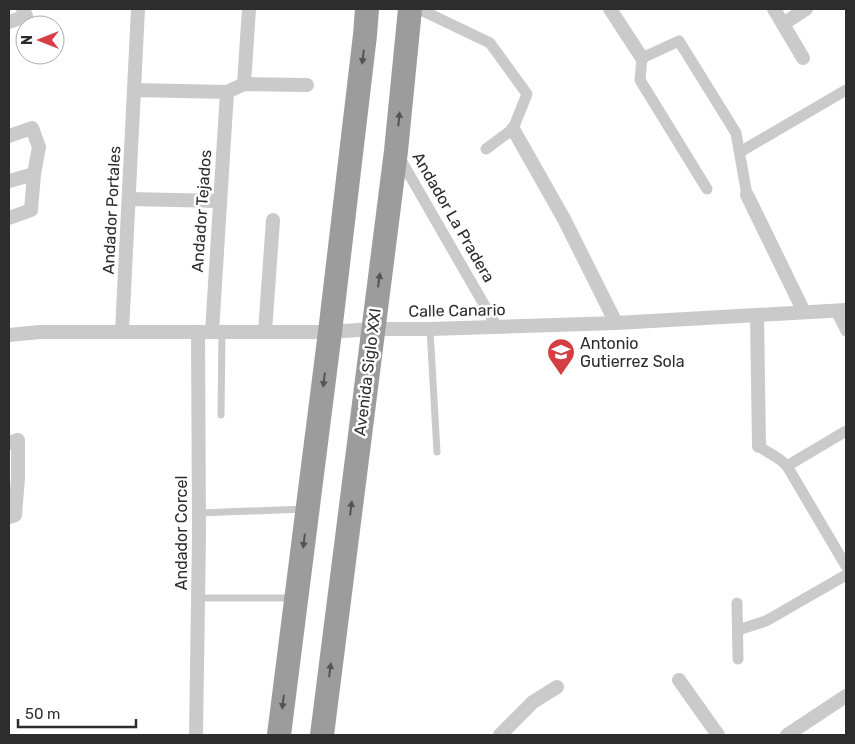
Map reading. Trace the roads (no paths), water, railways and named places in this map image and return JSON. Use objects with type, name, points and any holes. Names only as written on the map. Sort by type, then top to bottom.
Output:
[{"type":"highway","points":[[279,735],[330,332],[367,9]]},
{"type":"highway","name":"Avenida Siglo XXI","points":[[322,735],[396,151],[410,9]]},
{"type":"street","name":"Andador Portales","points":[[122,332],[138,9]]},
{"type":"street","points":[[244,84],[249,9]]},
{"type":"street","points":[[419,9],[490,44],[527,94],[513,129],[486,149]]},
{"type":"street","points":[[610,9],[642,58],[640,80],[707,189]]},
{"type":"street","points":[[774,9],[804,58]]},
{"type":"street","points":[[783,24],[806,9]]},
{"type":"street","points":[[9,22],[24,12]]},
{"type":"street","points":[[642,58],[679,41],[736,134],[747,195],[804,312]]},
{"type":"street","points":[[134,90],[227,92],[244,84],[307,85]]},
{"type":"street","points":[[740,152],[846,90]]},
{"type":"street","name":"Andador Tejados","points":[[211,332],[227,92]]},
{"type":"street","points":[[9,136],[32,128],[39,147],[34,174],[31,210],[9,218]]},
{"type":"street","points":[[513,129],[564,219],[616,323]]},
{"type":"street","name":"Andador La Pradera","points":[[396,151],[497,327]]},
{"type":"street","points":[[9,181],[34,174]]},
{"type":"street","points":[[129,199],[219,201]]},
{"type":"street","points":[[265,331],[273,220]]},
{"type":"street","points":[[841,311],[846,331]]},
{"type":"street","name":"Calle Canario","points":[[9,335],[40,332],[330,332],[372,329],[616,323],[841,311]]},
{"type":"street","points":[[757,315],[759,446],[768,454],[779,457],[787,466],[846,566]]},
{"type":"street","name":"Andador Corcel","points":[[196,735],[199,512],[211,332]]},
{"type":"street","points":[[787,466],[846,431]]},
{"type":"street","points":[[9,443],[18,440],[13,480],[15,515],[9,517]]},
{"type":"street","points":[[738,630],[766,620],[846,574]]},
{"type":"street","points":[[737,603],[738,659]]},
{"type":"street","points":[[679,680],[718,735]]},
{"type":"street","points":[[500,735],[533,702],[557,687]]},
{"type":"street","points":[[787,735],[846,696]]},
{"type":"lane","points":[[430,329],[437,452]]},
{"type":"lane","points":[[211,332],[221,415]]},
{"type":"lane","points":[[199,512],[308,509]]},
{"type":"lane","points":[[198,598],[296,598]]},
{"type":"place","name":"Antonio Gutierrez Sola","points":[[561,376]]}]
